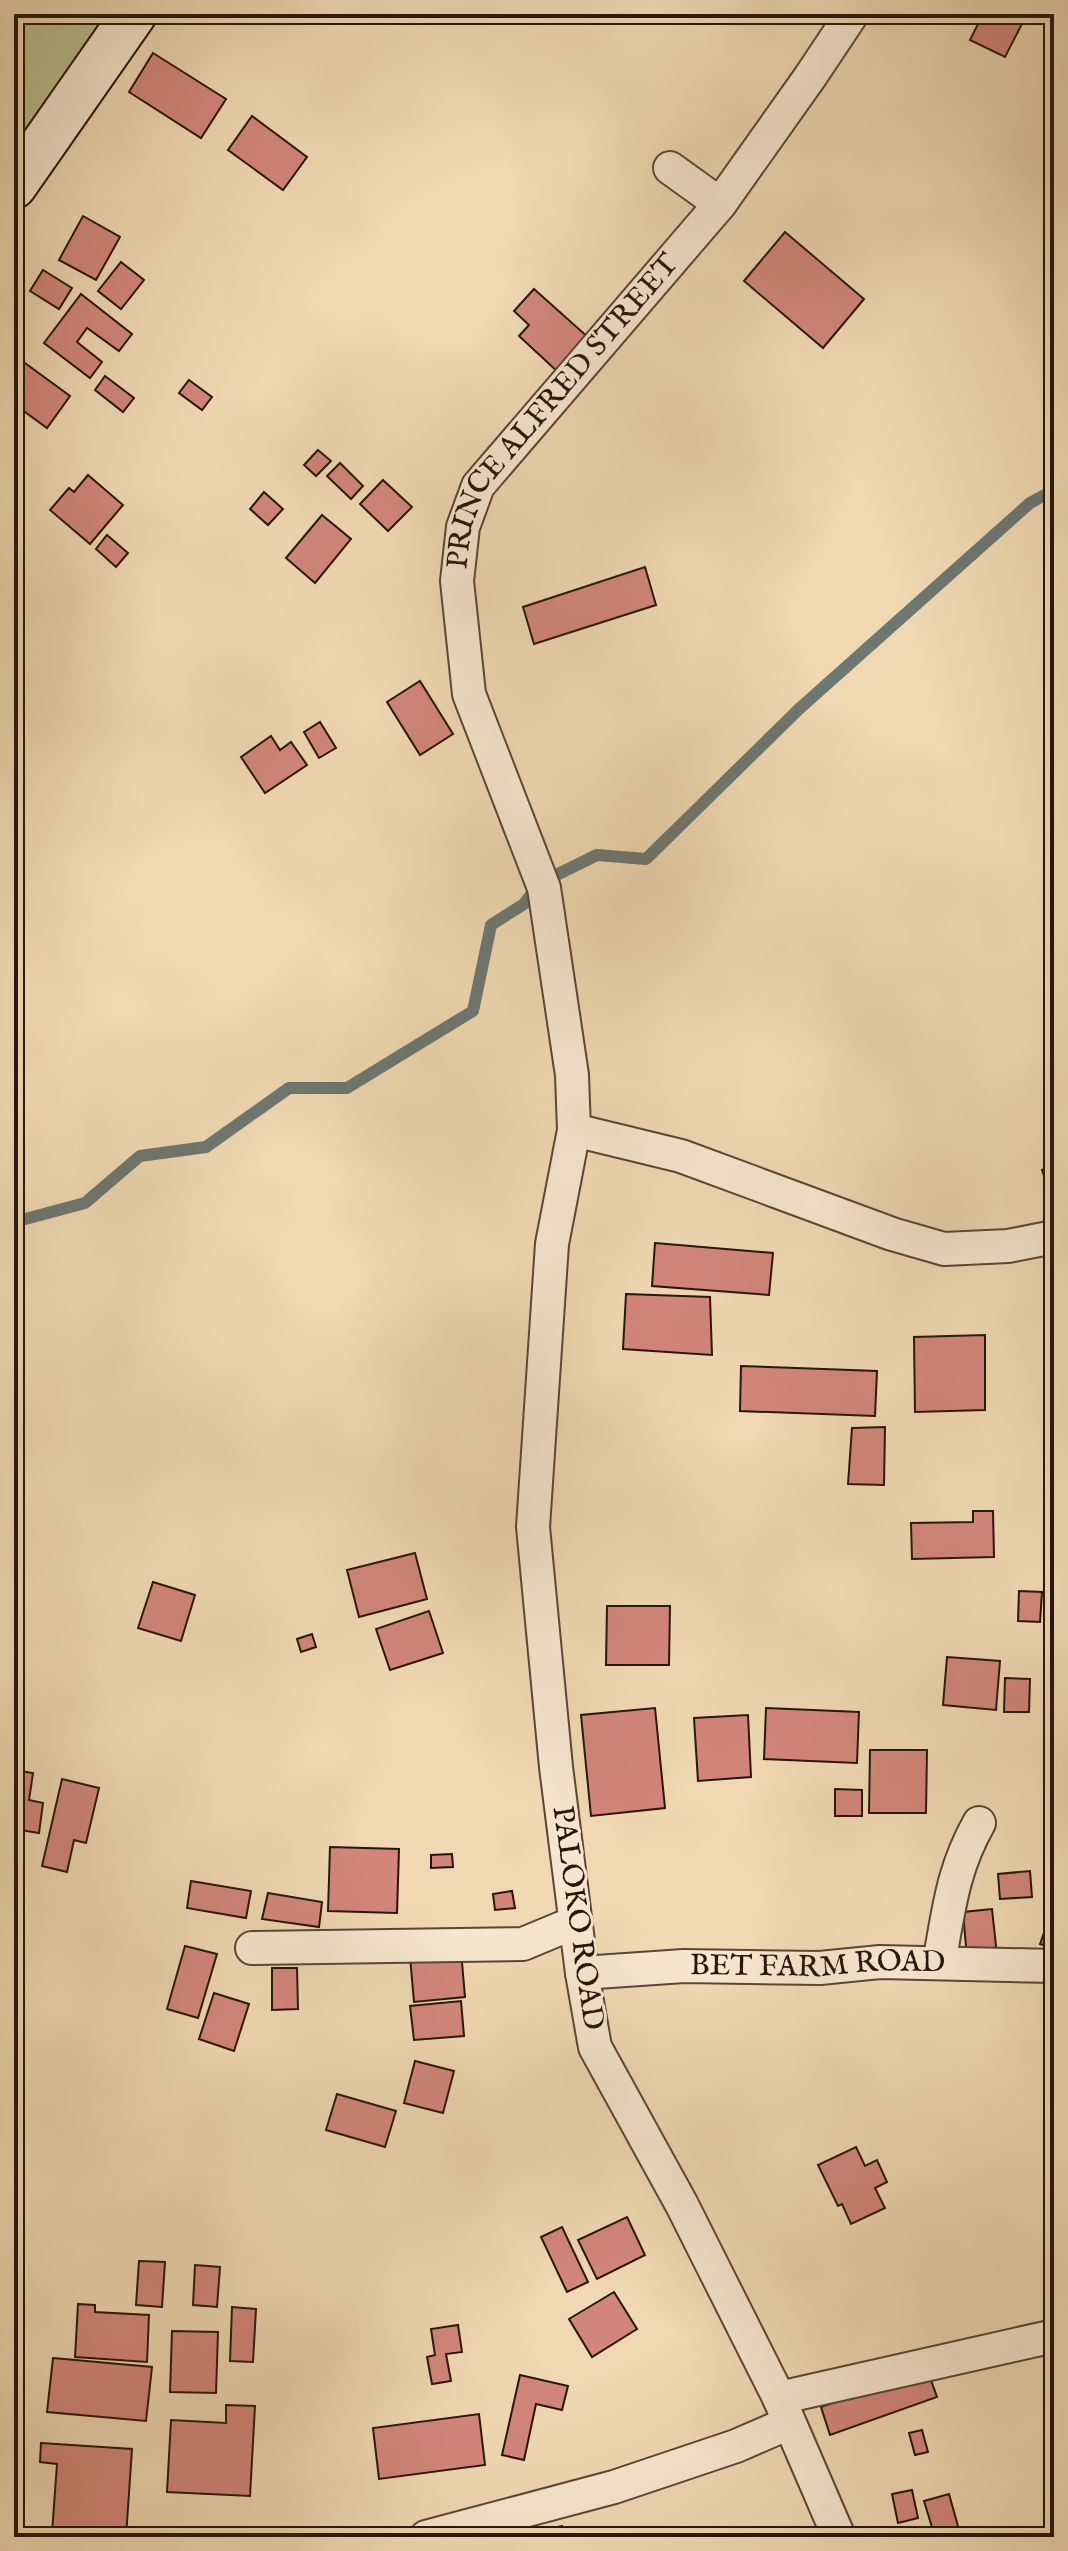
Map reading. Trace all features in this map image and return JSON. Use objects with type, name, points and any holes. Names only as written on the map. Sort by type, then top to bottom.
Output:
[{"type":"street","points":[[14,186],[134,14]]},
{"type":"street","name":"PRINCE ALFRED STREET","points":[[574,1130],[572,1075],[544,888],[469,694],[457,581],[463,527],[478,486],[720,204],[852,14]]},
{"type":"street","points":[[670,168],[720,204]]},
{"type":"street","points":[[574,1130],[681,1156],[892,1234],[944,1249],[1008,1246],[1054,1237]]},
{"type":"street","name":"PALOKO ROAD","points":[[574,1130],[552,1244],[533,1527],[556,1767],[582,1973],[595,2047],[682,2205],[784,2410],[839,2537]]},
{"type":"street","points":[[939,1963],[955,1876],[965,1848],[979,1823]]},
{"type":"street","points":[[252,1948],[523,1944],[576,1922]]},
{"type":"street","name":"BET FARM ROAD","points":[[582,1973],[684,1966],[820,1968],[880,1962],[1054,1966]]},
{"type":"street","points":[[426,2537],[614,2487],[736,2446],[784,2410],[1054,2336]]},
{"type":"green space","points":[[14,14],[137,14],[14,185]]},
{"type":"building","points":[[983,14],[1027,14],[1005,57],[970,40]]},
{"type":"building","points":[[153,53],[226,99],[201,138],[129,92]]},
{"type":"building","points":[[252,116],[307,157],[283,190],[228,150]]},
{"type":"building","points":[[83,216],[120,237],[96,280],[59,260]]},
{"type":"building","points":[[785,232],[864,299],[823,348],[744,281]]},
{"type":"building","points":[[121,262],[144,280],[121,309],[98,291]]},
{"type":"building","points":[[43,270],[72,288],[59,309],[30,291]]},
{"type":"building","points":[[534,289],[590,339],[559,373],[519,336],[529,325],[514,311]]},
{"type":"building","points":[[81,294],[132,334],[119,351],[87,328],[77,342],[102,362],[90,378],[44,343]]},
{"type":"building","points":[[14,355],[70,396],[47,428],[14,404]]},
{"type":"building","points":[[105,376],[134,398],[123,412],[95,390]]},
{"type":"building","points":[[189,380],[212,397],[202,410],[179,393]]},
{"type":"building","points":[[318,450],[331,461],[316,476],[304,465]]},
{"type":"building","points":[[340,463],[363,486],[351,499],[327,476]]},
{"type":"building","points":[[88,475],[123,505],[90,544],[50,510],[69,488],[74,492]]},
{"type":"building","points":[[383,480],[412,507],[388,531],[360,504]]},
{"type":"building","points":[[264,492],[283,509],[268,525],[250,509]]},
{"type":"building","points":[[322,515],[351,539],[315,583],[286,558]]},
{"type":"building","points":[[107,535],[128,553],[116,567],[96,549]]},
{"type":"building","points":[[645,567],[656,605],[534,644],[523,607]]},
{"type":"building","points":[[420,681],[453,734],[420,755],[387,702]]},
{"type":"building","points":[[320,722],[336,748],[319,758],[304,732]]},
{"type":"building","points":[[271,736],[280,750],[291,742],[307,765],[265,793],[241,757]]},
{"type":"building","points":[[14,862],[24,874],[14,882]]},
{"type":"building","points":[[1054,1166],[1054,1200],[1052,1200],[1042,1170]]},
{"type":"building","points":[[655,1243],[773,1253],[769,1295],[652,1286]]},
{"type":"building","points":[[626,1294],[710,1297],[712,1355],[623,1349]]},
{"type":"building","points":[[985,1335],[985,1410],[915,1412],[914,1337]]},
{"type":"building","points":[[1047,1349],[1054,1349],[1054,1406],[1051,1406]]},
{"type":"building","points":[[741,1366],[877,1371],[875,1416],[740,1411]]},
{"type":"building","points":[[885,1427],[884,1485],[848,1484],[852,1428]]},
{"type":"building","points":[[973,1511],[993,1511],[994,1557],[912,1559],[911,1523],[973,1522]]},
{"type":"building","points":[[415,1553],[427,1599],[359,1617],[347,1570]]},
{"type":"building","points":[[153,1582],[195,1595],[181,1641],[138,1628]]},
{"type":"building","points":[[1019,1591],[1042,1592],[1040,1622],[1018,1621]]},
{"type":"building","points":[[607,1606],[670,1606],[669,1665],[606,1665]]},
{"type":"building","points":[[429,1611],[443,1653],[390,1670],[376,1629]]},
{"type":"building","points":[[312,1634],[316,1647],[301,1652],[297,1639]]},
{"type":"building","points":[[947,1657],[1000,1661],[996,1710],[943,1705]]},
{"type":"building","points":[[1005,1678],[1030,1679],[1029,1712],[1004,1712]]},
{"type":"building","points":[[655,1708],[665,1808],[591,1816],[581,1715]]},
{"type":"building","points":[[766,1708],[859,1712],[857,1763],[764,1759]]},
{"type":"building","points":[[748,1715],[751,1777],[698,1781],[694,1718]]},
{"type":"building","points":[[870,1750],[927,1750],[926,1813],[869,1813]]},
{"type":"building","points":[[14,1770],[33,1773],[29,1800],[43,1803],[39,1833],[14,1829]]},
{"type":"building","points":[[62,1779],[99,1788],[86,1843],[74,1840],[67,1872],[42,1866]]},
{"type":"building","points":[[835,1789],[862,1790],[862,1816],[835,1816]]},
{"type":"building","points":[[330,1847],[399,1849],[397,1913],[328,1911]]},
{"type":"building","points":[[452,1854],[453,1867],[431,1868],[431,1855]]},
{"type":"building","points":[[1030,1871],[1032,1897],[1000,1899],[998,1874]]},
{"type":"building","points":[[191,1881],[251,1891],[246,1918],[187,1908]]},
{"type":"building","points":[[512,1891],[515,1908],[495,1910],[493,1894]]},
{"type":"building","points":[[268,1893],[322,1902],[319,1927],[262,1919]]},
{"type":"building","points":[[1054,1905],[1054,1948],[1040,1944]]},
{"type":"building","points":[[992,1909],[997,1955],[967,1958],[963,1912]]},
{"type":"building","points":[[185,1946],[217,1954],[198,2018],[167,2009]]},
{"type":"building","points":[[461,1951],[465,1997],[414,2002],[410,1957]]},
{"type":"building","points":[[272,1968],[297,1968],[298,2009],[272,2010]]},
{"type":"building","points":[[214,1993],[249,2004],[234,2051],[199,2039]]},
{"type":"building","points":[[461,2001],[464,2036],[414,2040],[410,2006]]},
{"type":"building","points":[[415,2061],[454,2071],[443,2113],[404,2103]]},
{"type":"building","points":[[337,2094],[396,2111],[385,2147],[326,2130]]},
{"type":"building","points":[[856,2147],[865,2166],[877,2160],[887,2182],[875,2188],[885,2208],[851,2224],[842,2204],[838,2206],[818,2165]]},
{"type":"building","points":[[627,2217],[645,2255],[597,2279],[578,2240]]},
{"type":"building","points":[[562,2227],[588,2282],[567,2292],[541,2237]]},
{"type":"building","points":[[139,2261],[165,2262],[162,2307],[136,2305]]},
{"type":"building","points":[[195,2265],[220,2267],[217,2307],[193,2305]]},
{"type":"building","points":[[614,2292],[637,2329],[592,2357],[569,2319]]},
{"type":"building","points":[[14,2303],[17,2303],[16,2330],[14,2330]]},
{"type":"building","points":[[78,2304],[95,2305],[95,2312],[149,2315],[147,2362],[75,2357]]},
{"type":"building","points":[[232,2307],[256,2309],[253,2362],[230,2361]]},
{"type":"building","points":[[458,2325],[462,2352],[446,2354],[451,2381],[432,2384],[427,2357],[435,2355],[431,2329]]},
{"type":"building","points":[[172,2331],[218,2332],[216,2393],[170,2392]]},
{"type":"building","points":[[53,2358],[152,2367],[146,2421],[47,2412]]},
{"type":"building","points":[[927,2369],[937,2397],[830,2435],[821,2407]]},
{"type":"building","points":[[520,2375],[568,2386],[562,2410],[536,2404],[524,2460],[502,2455]]},
{"type":"building","points":[[226,2405],[255,2406],[250,2496],[167,2492],[171,2420],[226,2423]]},
{"type":"building","points":[[479,2414],[485,2465],[379,2479],[373,2428]]},
{"type":"building","points":[[922,2430],[928,2452],[915,2455],[909,2433]]},
{"type":"building","points":[[41,2443],[132,2449],[126,2537],[52,2533],[57,2464],[40,2462]]},
{"type":"building","points":[[912,2490],[918,2518],[898,2523],[892,2494]]},
{"type":"building","points":[[949,2494],[961,2537],[935,2537],[924,2501]]},
{"type":"building","points":[[562,2526],[565,2537],[520,2537]]},
{"type":"waterway","points":[[14,1222],[85,1203],[140,1156],[206,1147],[289,1088],[347,1088],[473,1011],[491,925],[524,904],[540,883],[597,855],[646,859],[799,709],[1030,503],[1054,490]]}]
